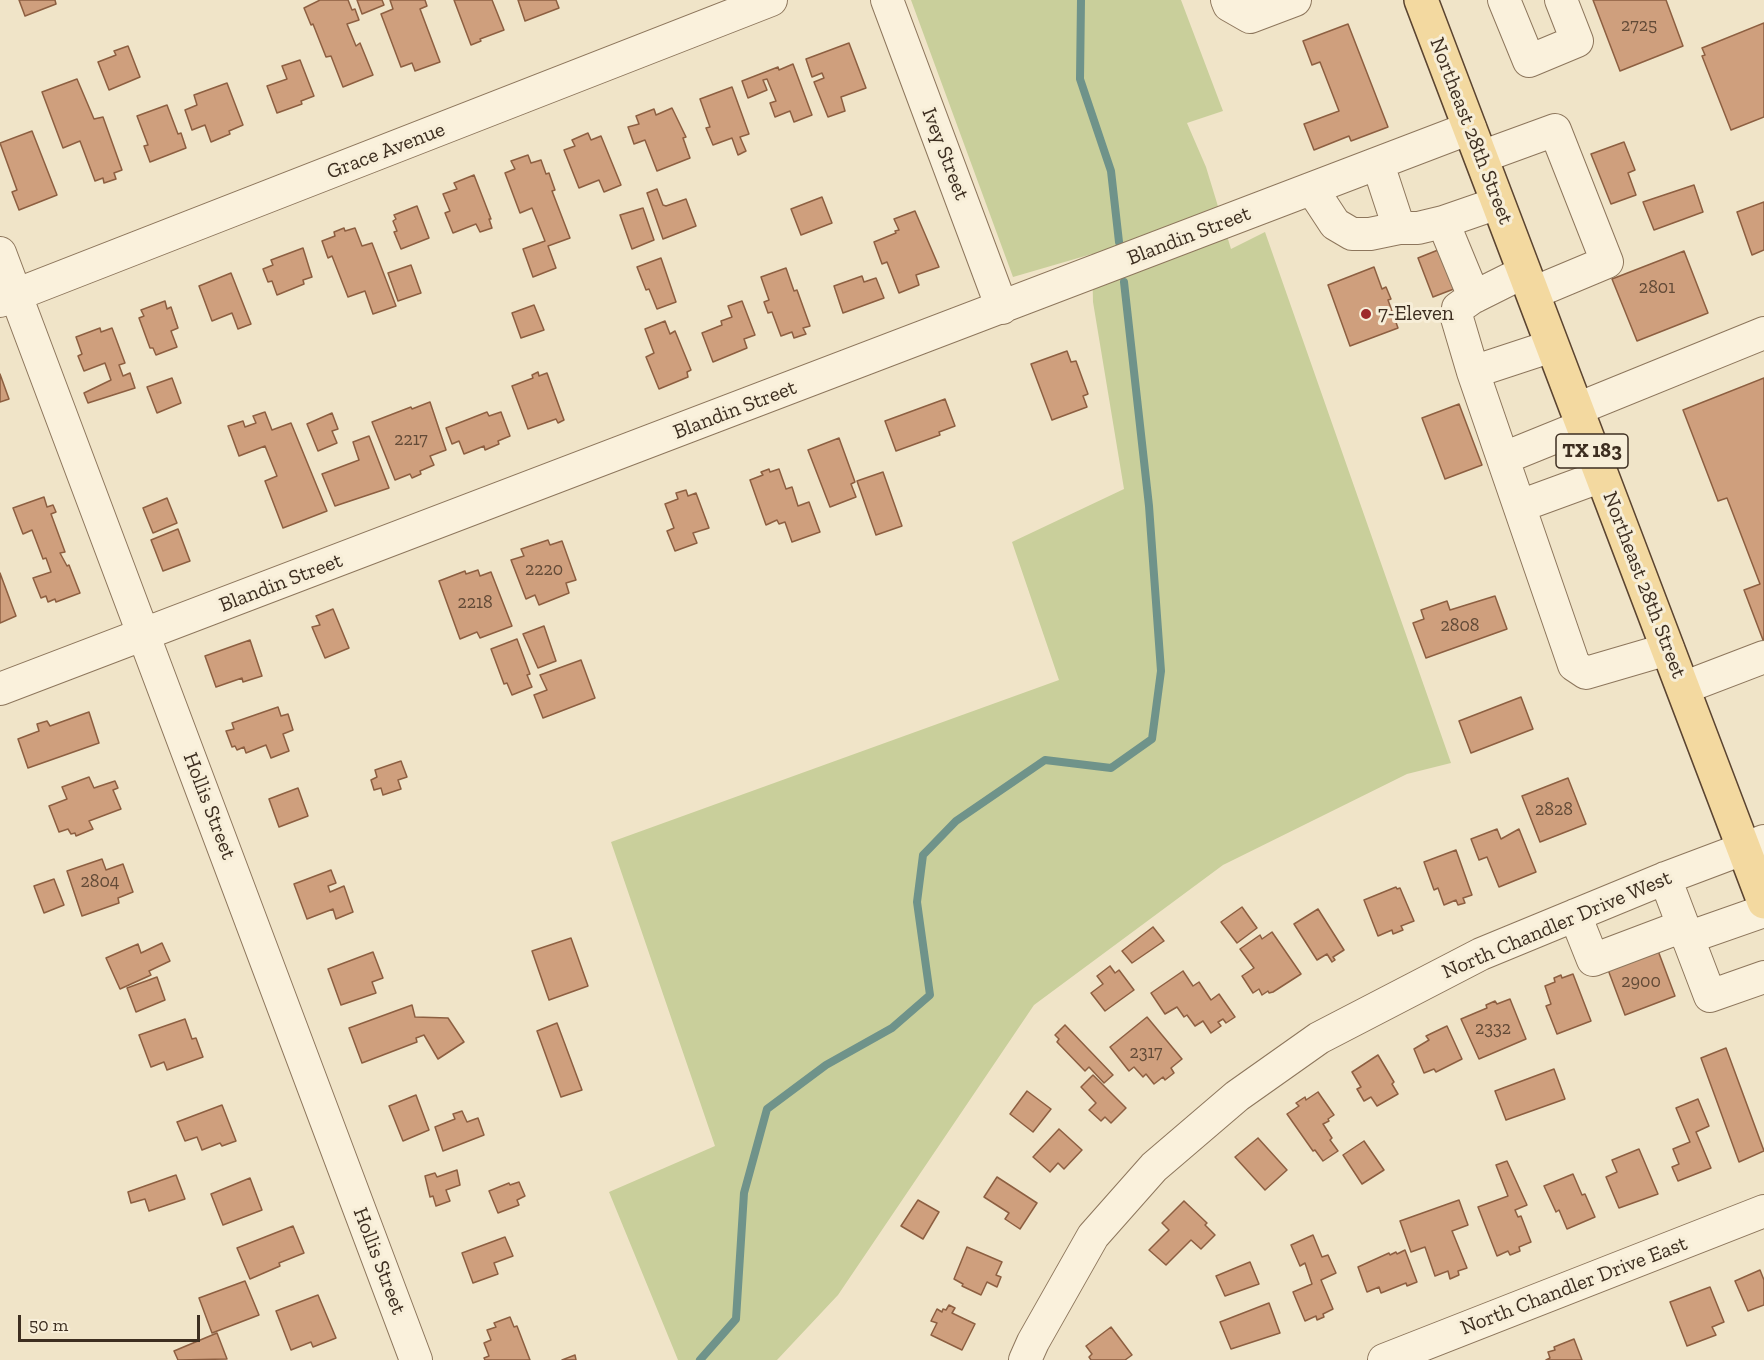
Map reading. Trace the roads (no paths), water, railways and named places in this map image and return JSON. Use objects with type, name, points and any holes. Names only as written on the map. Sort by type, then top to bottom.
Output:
[{"type":"main road","name":"Northeast 28th Street","points":[[1421,0],[1683,688],[1754,845],[1763,901]]},
{"type":"street","name":"Grace Avenue","points":[[8,298],[771,0]]},
{"type":"street","name":"Ivey Street","points":[[887,0],[1002,308]]},
{"type":"street","points":[[1227,0],[1229,5],[1250,17],[1295,0]]},
{"type":"street","points":[[1504,0],[1529,61],[1577,41],[1561,0]]},
{"type":"street","name":"Blandin Street","points":[[0,690],[1378,164],[1475,142],[1555,130],[1607,262],[1529,283]]},
{"type":"street","points":[[1378,164],[1399,228]]},
{"type":"street","points":[[1312,189],[1335,224],[1352,234],[1418,228],[1498,203]]},
{"type":"street","points":[[1443,222],[1474,297]]},
{"type":"street","name":"Hollis Street","points":[[0,253],[8,298],[145,635],[416,1360]]},
{"type":"street","points":[[1529,283],[1474,297],[1458,308],[1457,318],[1473,372],[1574,665],[1586,673],[1668,649]]},
{"type":"street","points":[[1504,458],[1580,417],[1764,333]]},
{"type":"street","points":[[1473,372],[1552,346]]},
{"type":"street","points":[[1520,506],[1602,476]]},
{"type":"street","points":[[1683,688],[1764,657]]},
{"type":"street","name":"North Chandler Drive West","points":[[1025,1360],[1093,1236],[1154,1167],[1237,1096],[1319,1038],[1481,954],[1665,878],[1754,845]]},
{"type":"street","points":[[1665,878],[1710,996],[1764,977]]},
{"type":"street","points":[[1575,915],[1593,960],[1685,932],[1763,901]]},
{"type":"street","name":"North Chandler Drive East","points":[[1384,1360],[1764,1211]]},
{"type":"waterway","points":[[1081,0],[1080,79],[1111,171],[1119,242]]},
{"type":"waterway","points":[[700,1360],[736,1319],[744,1193],[767,1109],[826,1065],[892,1028],[930,995],[917,902],[923,855],[956,821],[1045,760],[1111,768],[1152,739],[1161,671],[1149,506],[1124,282]]},
{"type":"place","name":"7-Eleven","points":[[1366,314]]}]
